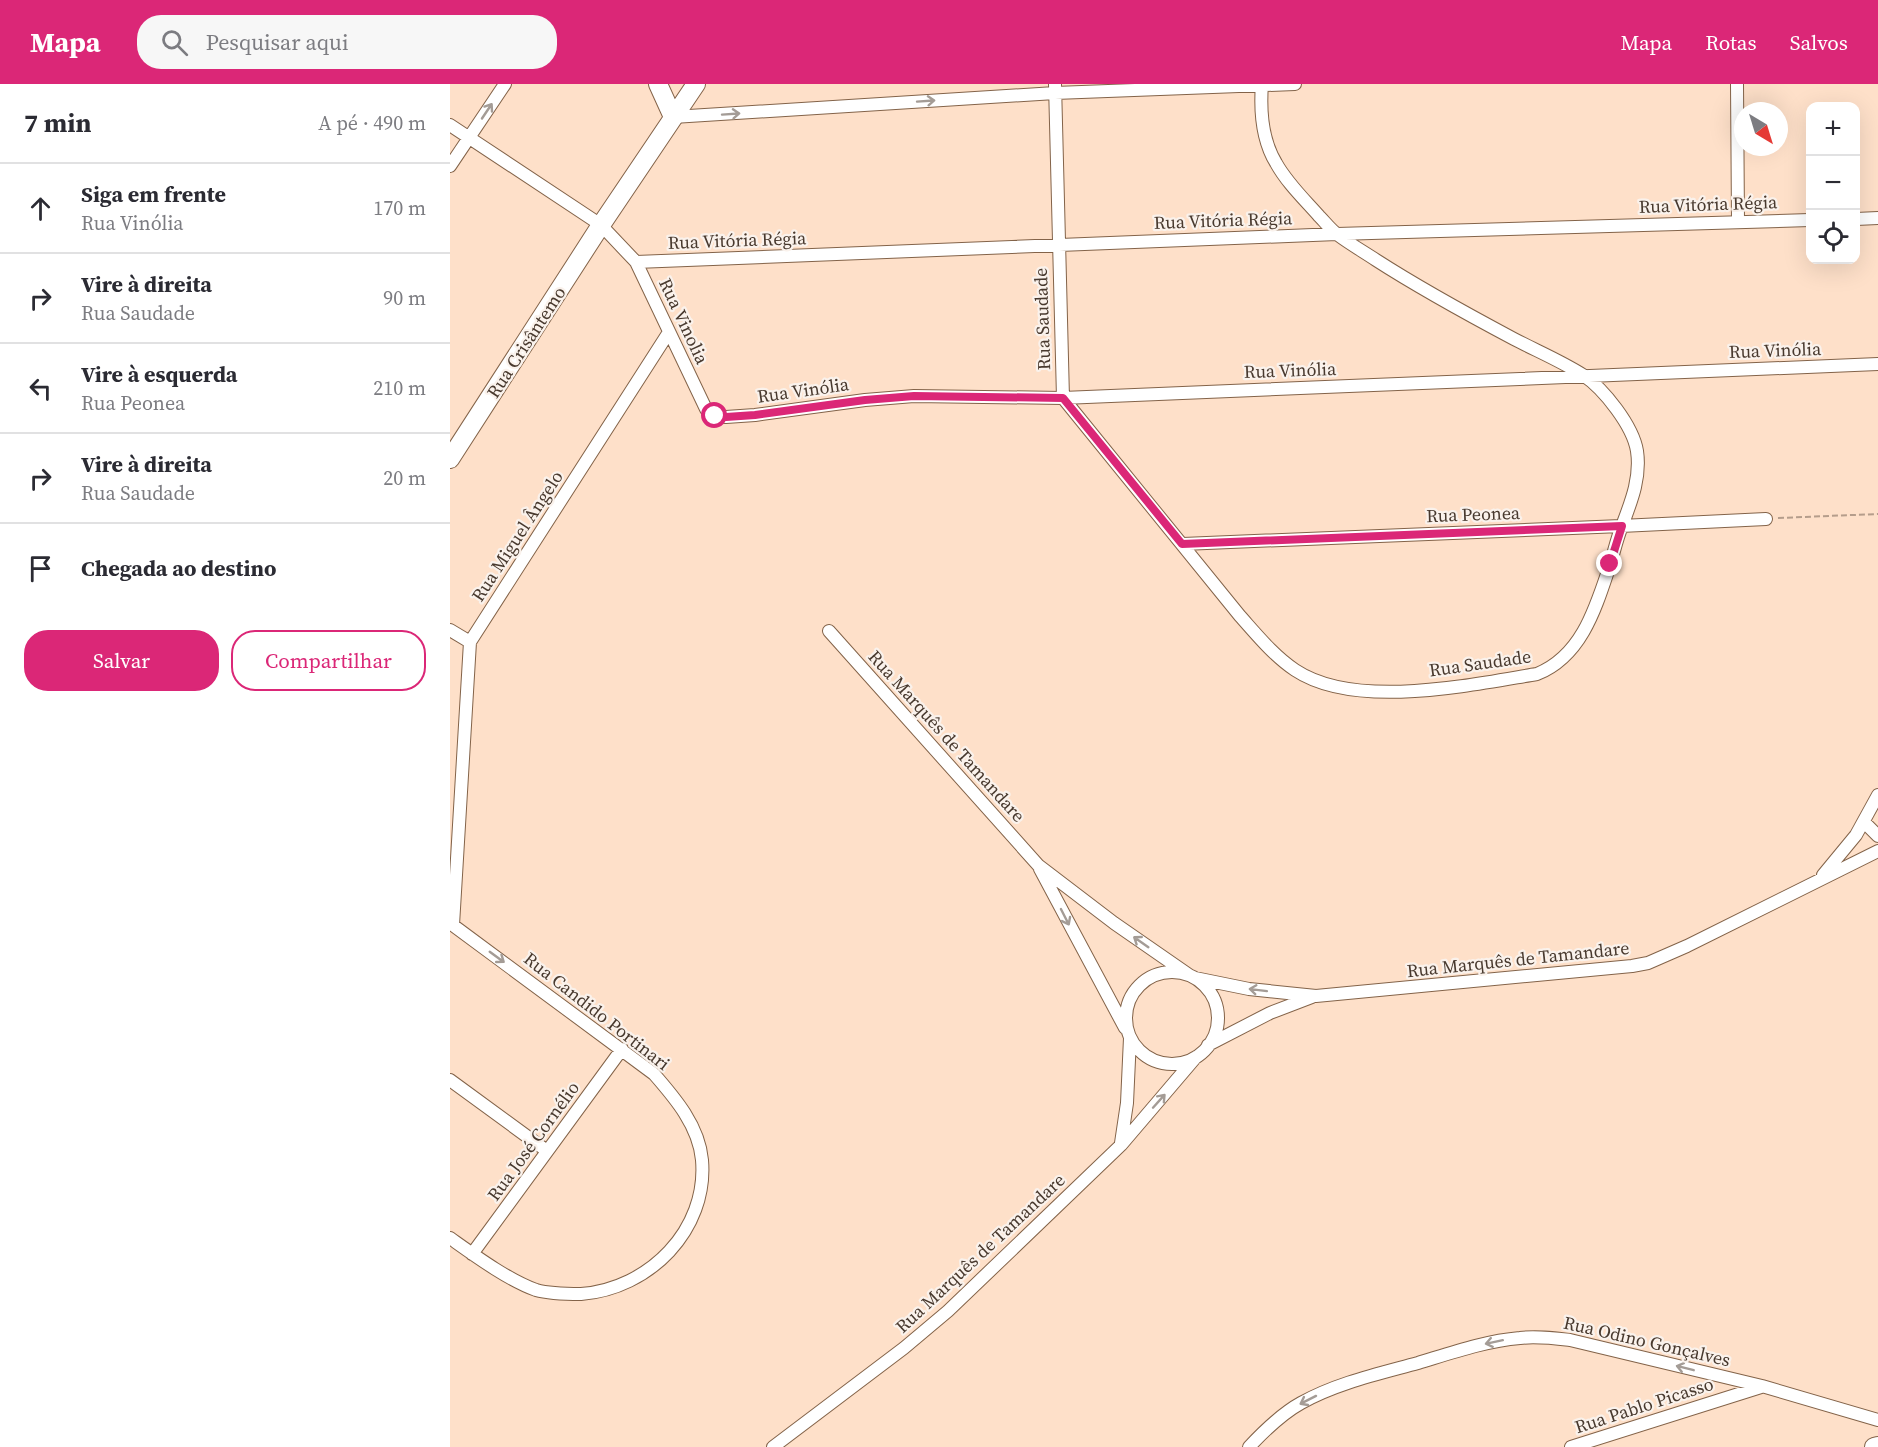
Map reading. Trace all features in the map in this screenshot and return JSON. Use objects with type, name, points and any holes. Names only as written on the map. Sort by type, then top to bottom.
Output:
[{"type":"main road","points":[[658,84],[673,117]]},
{"type":"main road","name":"Rua Crisântemo","points":[[450,459],[601,225],[696,84]]},
{"type":"street","points":[[450,166],[505,84]]},
{"type":"street","name":"Rua Saudade","points":[[1055,89],[1063,398],[1240,616],[1265,644],[1296,671],[1335,686],[1366,691],[1394,692],[1475,684],[1538,674],[1559,663],[1577,642],[1589,623],[1601,593],[1635,488],[1637,449],[1631,434],[1623,419],[1584,375],[1451,306],[1337,234],[1293,188],[1275,163],[1265,138],[1261,108],[1262,84]]},
{"type":"street","points":[[673,117],[1055,89],[1295,84]]},
{"type":"street","points":[[1737,84],[1738,221]]},
{"type":"street","name":"Rua Vinolia","points":[[450,125],[601,225],[636,262],[706,409]]},
{"type":"street","points":[[1860,219],[1878,218]]},
{"type":"street","name":"Rua Vitória Régia","points":[[636,262],[1337,234],[1806,220]]},
{"type":"street","name":"Rua Miguel Ângelo","points":[[452,924],[470,642],[669,332]]},
{"type":"street","name":"Rua Vinólia","points":[[706,409],[715,416],[726,417],[914,396],[1063,398],[1878,364]]},
{"type":"street","name":"Rua Peonea","points":[[1182,544],[1766,519]]},
{"type":"street","points":[[450,630],[470,642]]},
{"type":"street","name":"Rua Marquês de Tamandare","points":[[829,631],[1038,865],[1192,977],[1249,989],[1316,996],[1648,963],[1878,851]]},
{"type":"street","points":[[1818,880],[1848,845],[1864,822],[1878,795]]},
{"type":"street","points":[[1864,822],[1878,836]]},
{"type":"street","name":"Rua Marquês de Tamandare","points":[[1038,865],[1129,1035]]},
{"type":"street","name":"Rua Candido Portinari","points":[[450,1238],[503,1273],[536,1290],[565,1294],[599,1292],[637,1278],[661,1261],[681,1239],[696,1210],[702,1183],[702,1159],[696,1133],[675,1099],[654,1074],[452,924]]},
{"type":"street","points":[[1121,1144],[1127,1102],[1129,1035],[1126,1017],[1128,1003],[1135,990],[1146,980],[1160,974],[1174,972],[1192,977],[1209,992],[1217,1009],[1217,1022],[1208,1046],[1196,1057],[1186,1062],[1164,1063],[1144,1055],[1129,1035]]},
{"type":"street","name":"Rua Marquês de Tamandare","points":[[1208,1046],[1270,1013],[1316,996]]},
{"type":"street","name":"Rua José Cornélio","points":[[472,1254],[622,1049]]},
{"type":"street","name":"Rua Marquês de Tamandare","points":[[773,1447],[904,1348],[948,1311],[1121,1144],[1196,1057]]},
{"type":"street","points":[[450,1080],[547,1151]]},
{"type":"street","name":"Rua Odino Gonçalves","points":[[1249,1447],[1278,1419],[1300,1404],[1331,1389],[1495,1341],[1520,1338],[1545,1337],[1570,1340],[1762,1386],[1878,1420]]},
{"type":"street","name":"Rua Pablo Picasso","points":[[1571,1447],[1762,1386]]},
{"type":"path","points":[[1766,519],[1878,514]]},
{"type":"route","points":[[715,416],[755,415],[865,400],[914,396],[1063,398],[1182,544],[1622,526],[1610,564]]}]
